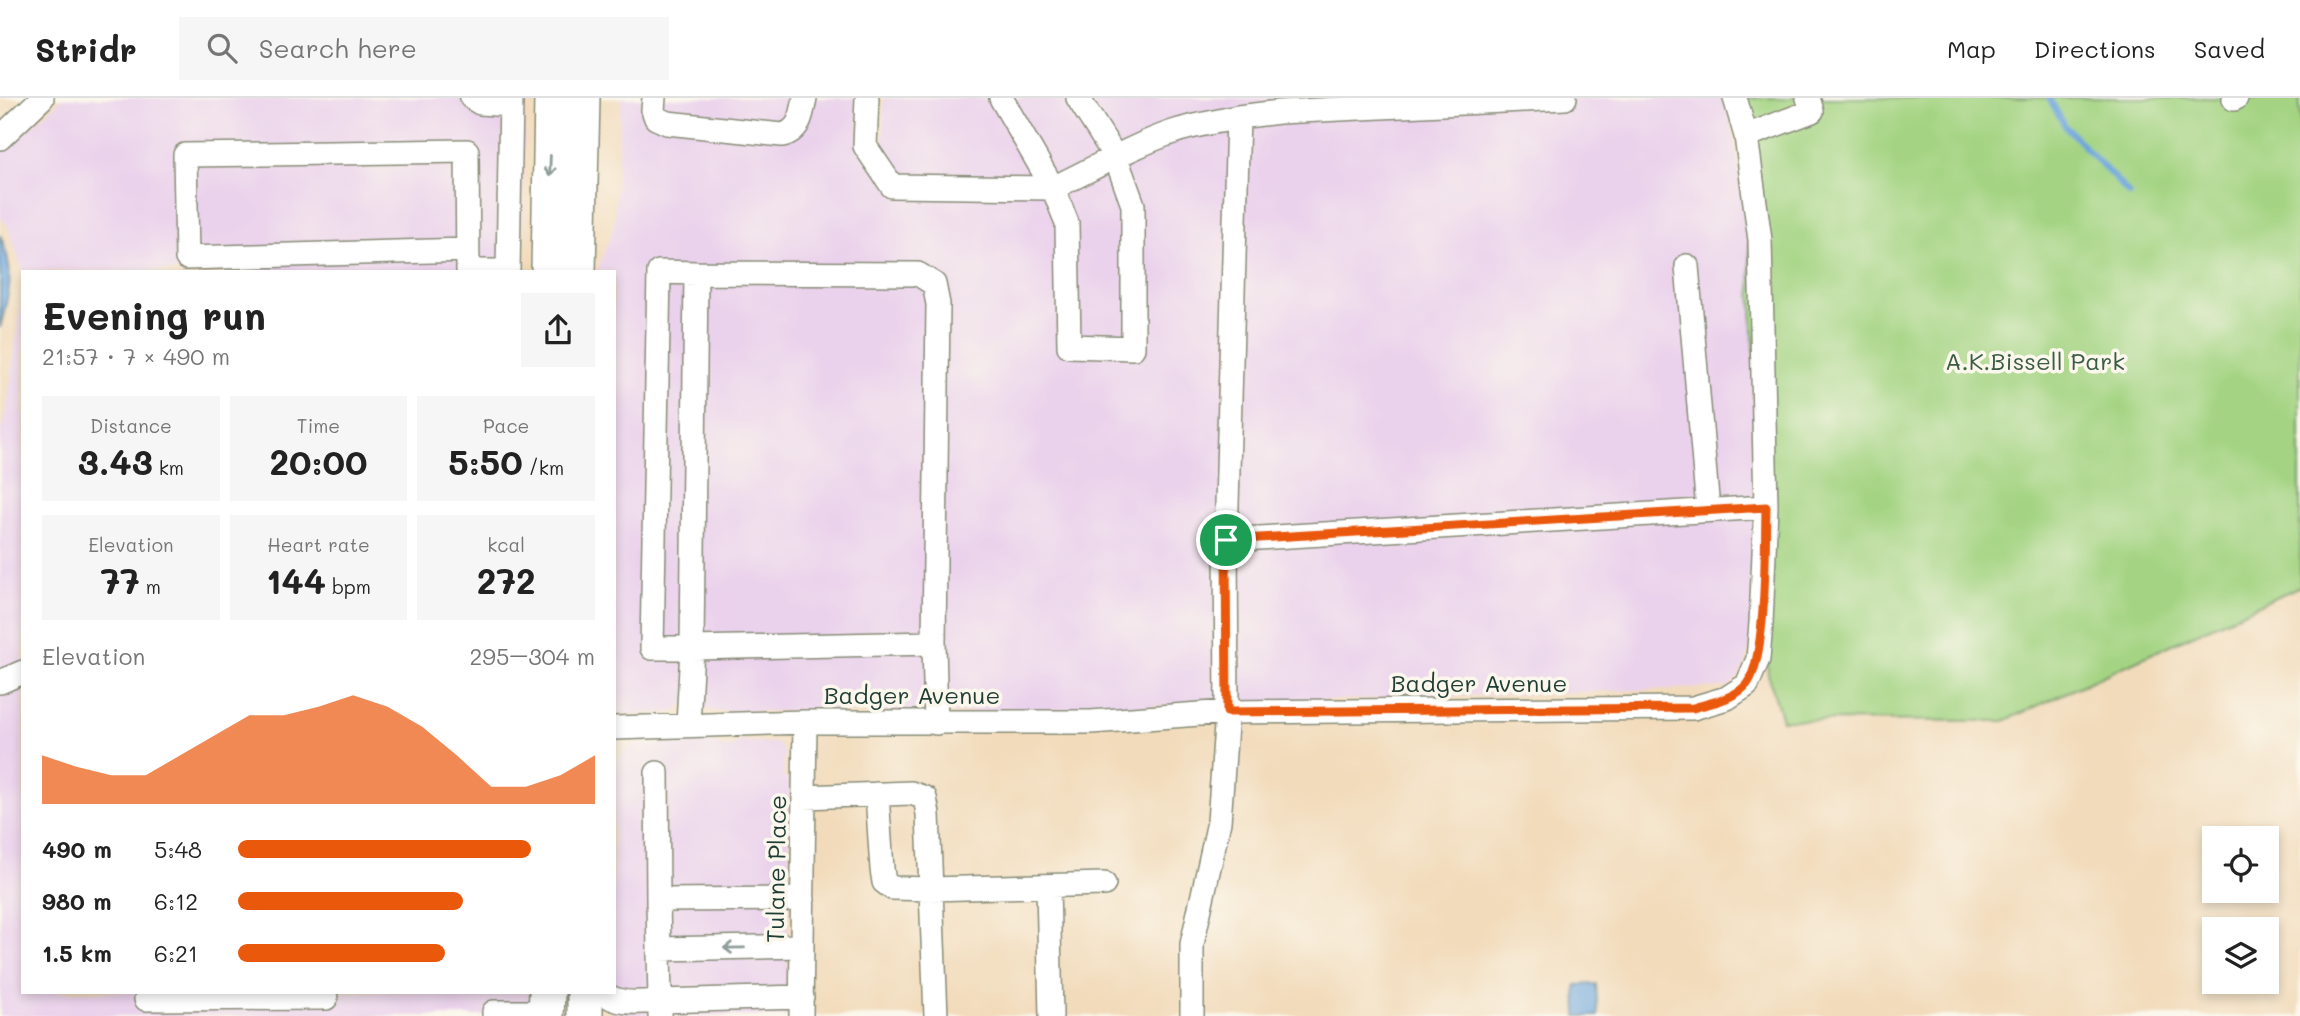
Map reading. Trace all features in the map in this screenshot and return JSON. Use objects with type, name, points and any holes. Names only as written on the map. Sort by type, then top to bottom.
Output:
[{"type":"highway","points":[[548,270],[552,98]]},
{"type":"highway","points":[[578,270],[582,98]]},
{"type":"highway","points":[[585,994],[585,1016]]},
{"type":"street","points":[[0,138],[43,98]]},
{"type":"street","points":[[472,98],[480,103],[511,102],[508,270]]},
{"type":"street","points":[[654,98],[653,110],[656,118],[667,123],[782,135],[791,133],[799,122],[805,98]]},
{"type":"street","points":[[867,98],[865,146],[892,186],[1054,188],[1175,131],[1238,117],[1279,111],[1565,98]]},
{"type":"street","points":[[1001,98],[1054,188],[1067,223],[1069,346],[1133,348],[1133,205],[1116,158],[1078,98]]},
{"type":"street","name":"Badger Avenue","points":[[616,728],[805,722],[1090,722],[1227,712],[1693,708],[1727,698],[1747,685],[1758,659],[1766,507],[1760,240],[1746,136],[1735,98]]},
{"type":"street","points":[[1746,136],[1812,111],[1808,98]]},
{"type":"street","points":[[1192,1016],[1193,936],[1219,822],[1227,712],[1226,540],[1238,117]]},
{"type":"street","points":[[467,250],[187,258],[185,155],[467,151],[468,270]]},
{"type":"street","points":[[1687,266],[1708,510]]},
{"type":"street","points":[[934,643],[652,648],[659,272],[918,274],[934,284],[938,304],[934,643],[936,723]]},
{"type":"street","points":[[688,725],[692,648],[696,273]]},
{"type":"street","points":[[1226,540],[1766,507]]},
{"type":"street","points":[[0,682],[21,674]]},
{"type":"street","name":"Tulane Place","points":[[802,1007],[805,722]]},
{"type":"street","points":[[657,773],[660,1010]]},
{"type":"street","points":[[804,797],[911,793],[925,798],[929,814],[936,1016]]},
{"type":"street","points":[[877,794],[884,882],[892,888],[931,890],[1104,884]]},
{"type":"street","points":[[1048,886],[1051,1016]]},
{"type":"street","points":[[658,900],[803,899]]},
{"type":"street","points":[[659,949],[802,946]]},
{"type":"street","points":[[604,994],[660,1010]]},
{"type":"street","points":[[146,1002],[326,1002]]},
{"type":"street","points":[[494,1016],[494,1012],[546,1007]]},
{"type":"street","points":[[623,1016],[660,1010],[802,1007]]},
{"type":"shaded area","points":[[63,98],[525,98],[522,270],[22,270],[7,225],[0,217],[0,155]]},
{"type":"shaded area","points":[[621,98],[856,98],[860,144],[883,144],[884,98],[1725,98],[1753,247],[1753,631],[1746,662],[1737,679],[1728,687],[951,713],[946,704],[924,706],[918,712],[712,711],[704,708],[702,703],[681,705],[675,712],[616,715],[616,270],[597,270],[614,226]]},
{"type":"shaded area","points":[[21,306],[21,994],[531,994],[530,1016],[0,1016],[0,433],[6,411]]},
{"type":"shaded area","points":[[715,741],[720,747],[732,747],[740,741],[777,743],[784,752],[783,779],[790,779],[787,1016],[613,1016],[613,994],[616,994],[616,760],[633,744]]},
{"type":"green space","name":"A.K.Bissell Park","points":[[1743,98],[2300,98],[2300,586],[2004,721],[1782,720],[1768,674]]},
{"type":"water","points":[[0,235],[8,260],[10,281],[0,328]]},
{"type":"water","points":[[1596,984],[1598,1016],[1577,1016],[1576,985]]},
{"type":"waterway","points":[[2049,98],[2065,126],[2129,194]]},
{"type":"route","points":[[1766,507],[1758,659],[1747,685],[1727,698],[1693,708],[1227,712],[1226,540],[1766,507]]}]
